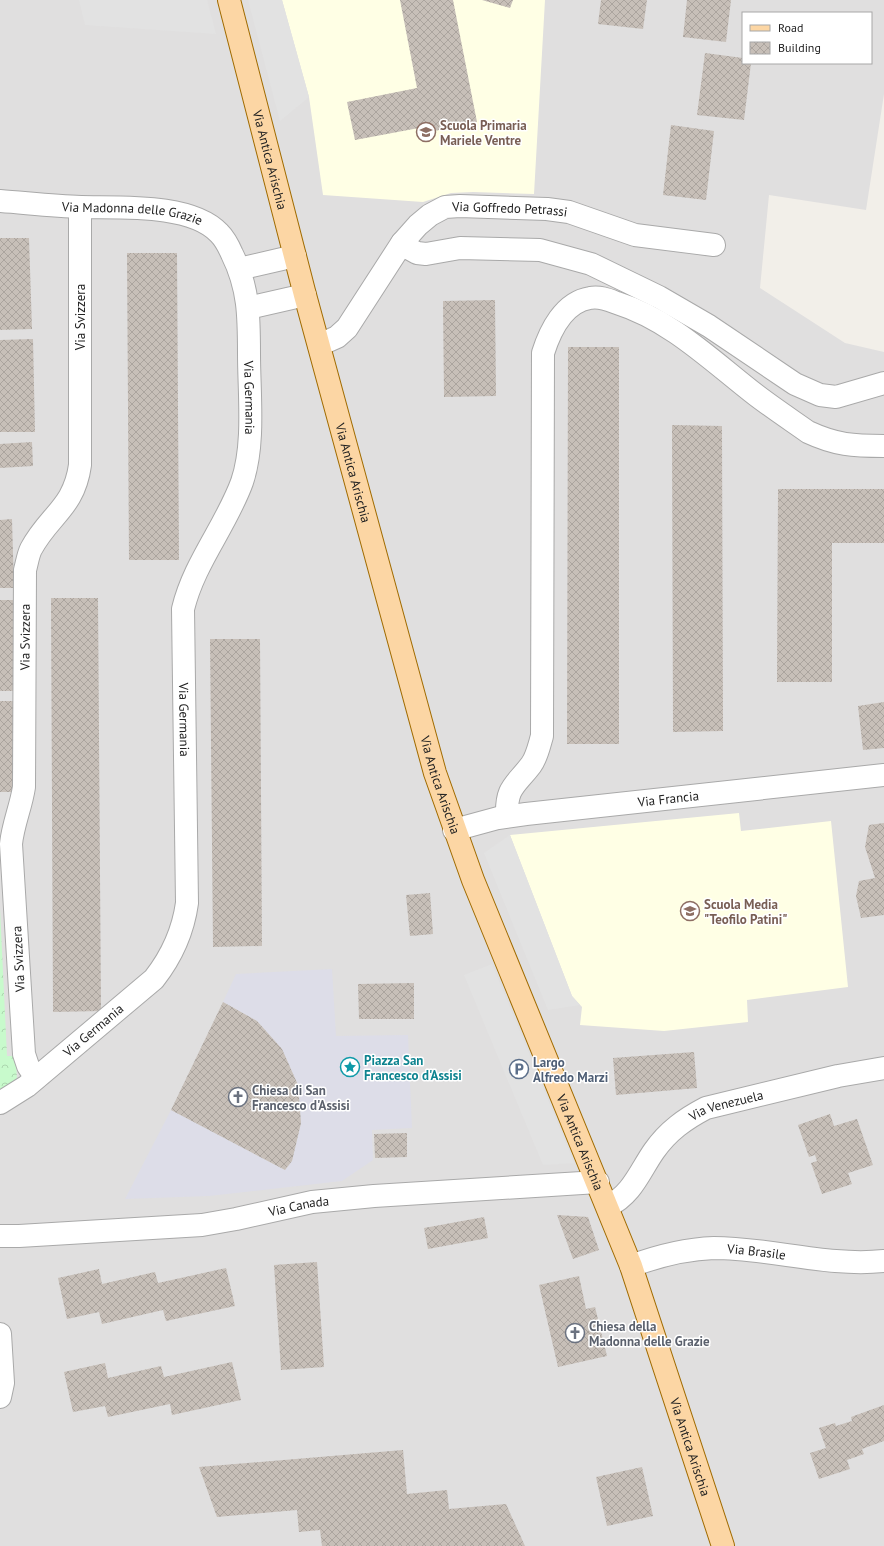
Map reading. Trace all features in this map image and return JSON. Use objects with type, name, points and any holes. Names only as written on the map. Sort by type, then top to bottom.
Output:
[{"type":"main road","name":"Via Antica Arischia","points":[[229,0],[305,295],[432,758],[454,830],[608,1206],[631,1266],[723,1546]]},
{"type":"street","name":"Via Madonna delle Grazie","points":[[0,201],[80,207],[138,208],[178,213],[197,219],[219,233],[240,269]]},
{"type":"street","name":"Via Svizzera","points":[[36,1078],[28,1066],[24,1054],[11,844],[14,824],[21,805],[24,787],[26,570],[30,550],[40,534],[64,508],[73,491],[78,478],[80,464],[80,207]]},
{"type":"street","name":"Via Goffredo Petrassi","points":[[319,345],[337,337],[347,328],[402,243],[430,214],[445,207],[540,208],[569,212],[635,235],[714,245]]},
{"type":"street","points":[[402,243],[417,253],[426,254],[460,248],[540,250],[591,264],[678,308],[709,326],[795,384],[820,395],[836,397],[884,383]]},
{"type":"street","points":[[240,269],[295,256]]},
{"type":"street","name":"Via Germania","points":[[0,1103],[36,1078],[154,979],[166,964],[184,925],[187,903],[183,609],[194,573],[235,499],[246,464],[249,432],[248,308],[240,269]]},
{"type":"street","points":[[248,308],[305,295]]},
{"type":"street","points":[[507,816],[508,794],[515,783],[532,764],[542,736],[543,353],[549,334],[561,316],[575,304],[590,298],[602,298],[629,307],[664,324],[808,432],[828,441],[851,446],[884,446]]},
{"type":"street","name":"Via Francia","points":[[454,830],[507,816],[884,776]]},
{"type":"street","name":"Via Venezuela","points":[[608,1206],[623,1198],[654,1150],[670,1132],[686,1118],[706,1108],[838,1076],[884,1068]]},
{"type":"street","name":"Via Canada","points":[[0,1236],[27,1236],[202,1225],[326,1200],[598,1182]]},
{"type":"street","name":"Via Brasile","points":[[631,1266],[670,1253],[715,1248],[847,1262],[884,1260]]},
{"type":"street","points":[[0,1334],[3,1383],[0,1397]]},
{"type":"shaded area","points":[[0,0],[884,0],[884,94],[866,210],[769,195],[760,288],[845,343],[884,352],[884,1546],[0,1546]]},
{"type":"shaded area","points":[[79,0],[207,0],[216,34],[85,25]]},
{"type":"shaded area","points":[[248,0],[282,0],[309,97],[280,121]]},
{"type":"shaded area","name":"Scuola Primaria Mariele Ventre","points":[[282,0],[545,0],[534,194],[473,192],[451,193],[423,202],[323,195],[309,97]]},
{"type":"shaded area","name":"Scuola Media \"Teofilo Patini\"","points":[[739,813],[741,831],[831,821],[848,987],[747,1000],[748,1022],[664,1031],[580,1025],[582,1007],[572,996],[510,835]]},
{"type":"shaded area","points":[[510,835],[572,996],[580,1005],[548,1010],[484,853]]},
{"type":"shaded area","name":"Largo Alfredo Marzi","points":[[492,964],[574,1163],[543,1165],[464,975]]},
{"type":"shaded area","name":"Piazza San Francesco d'Assisi","points":[[332,969],[336,1036],[408,1035],[412,1128],[372,1130],[373,1160],[342,1181],[209,1196],[125,1199],[171,1110],[285,1170],[292,1161],[301,1123],[298,1085],[282,1049],[257,1021],[223,1002],[236,974]]},
{"type":"green space","points":[[0,909],[7,1056],[16,1056],[17,1083],[0,1097]]},
{"type":"building","points":[[400,0],[453,0],[477,122],[425,133],[424,127],[355,140],[347,102],[417,88]]},
{"type":"building","points":[[482,0],[513,0],[510,8]]},
{"type":"building","points":[[601,0],[647,0],[643,29],[598,24]]},
{"type":"building","points":[[687,0],[731,0],[726,42],[683,37]]},
{"type":"building","points":[[705,53],[742,58],[742,64],[751,64],[744,120],[697,115]]},
{"type":"building","points":[[671,125],[714,131],[706,200],[663,195]]},
{"type":"building","points":[[0,238],[29,238],[32,329],[0,330]]},
{"type":"building","points":[[127,253],[177,253],[179,560],[129,560]]},
{"type":"building","points":[[495,300],[496,396],[444,397],[443,301]]},
{"type":"building","points":[[33,339],[35,432],[0,432],[0,340]]},
{"type":"building","points":[[568,347],[619,347],[619,744],[567,744]]},
{"type":"building","points":[[672,425],[722,426],[723,731],[673,732]]},
{"type":"building","points":[[32,442],[33,466],[0,468],[0,444]]},
{"type":"building","points":[[778,489],[884,489],[884,543],[832,543],[832,682],[777,682]]},
{"type":"building","points":[[12,519],[14,588],[0,588],[0,520]]},
{"type":"building","points":[[51,598],[98,598],[101,1011],[53,1012]]},
{"type":"building","points":[[0,600],[15,600],[16,691],[0,691]]},
{"type":"building","points":[[210,639],[260,639],[262,946],[213,947]]},
{"type":"building","points":[[0,701],[13,701],[16,792],[0,792]]},
{"type":"building","points":[[884,702],[884,748],[863,750],[858,706]]},
{"type":"building","points":[[884,823],[884,915],[861,918],[856,896],[859,881],[875,878],[865,847],[869,825]]},
{"type":"building","points":[[430,893],[433,934],[410,936],[406,895]]},
{"type":"building","points":[[414,983],[414,1019],[359,1019],[358,984]]},
{"type":"building","name":"Chiesa di San Francesco d'Assisi","points":[[223,1002],[257,1021],[282,1049],[298,1085],[301,1123],[292,1161],[285,1170],[171,1110]]},
{"type":"building","points":[[694,1052],[697,1088],[616,1095],[613,1058]]},
{"type":"building","points":[[830,1114],[834,1126],[857,1119],[873,1165],[848,1173],[852,1184],[822,1194],[811,1163],[817,1161],[815,1155],[809,1157],[798,1125]]},
{"type":"building","points":[[407,1133],[407,1157],[375,1158],[374,1134]]},
{"type":"building","points":[[557,1215],[588,1217],[599,1250],[573,1259]]},
{"type":"building","points":[[484,1217],[488,1238],[428,1249],[424,1228]]},
{"type":"building","points":[[317,1262],[324,1367],[281,1370],[274,1265]]},
{"type":"building","points":[[226,1268],[235,1306],[166,1321],[163,1310],[102,1324],[99,1312],[67,1319],[58,1278],[99,1269],[102,1284],[155,1272],[158,1283]]},
{"type":"building","name":"Chiesa della Madonna delle Grazie","points":[[579,1276],[586,1309],[595,1307],[607,1356],[558,1367],[539,1285]]},
{"type":"building","points":[[232,1362],[241,1400],[172,1415],[170,1404],[108,1417],[105,1406],[73,1412],[64,1372],[105,1363],[108,1378],[161,1366],[164,1377]]},
{"type":"building","points":[[884,1405],[884,1441],[862,1449],[864,1454],[847,1460],[850,1469],[819,1479],[810,1453],[826,1448],[819,1428],[835,1423],[836,1426],[852,1421],[851,1417]]},
{"type":"building","points":[[403,1450],[407,1494],[447,1490],[449,1509],[506,1504],[525,1546],[322,1546],[320,1530],[299,1532],[297,1510],[217,1517],[199,1467]]},
{"type":"building","points":[[642,1467],[653,1516],[607,1526],[596,1477]]},
{"type":"place","name":"Scuola Primaria Mariele Ventre","points":[[426,132]]},
{"type":"place","name":"Scuola Media \"Teofilo Patini\"","points":[[690,911]]},
{"type":"place","name":"Piazza San Francesco d'Assisi","points":[[350,1067]]},
{"type":"place","name":"Largo Alfredo Marzi","points":[[519,1069]]},
{"type":"place","name":"Chiesa di San Francesco d'Assisi","points":[[238,1097]]},
{"type":"place","name":"Chiesa della Madonna delle Grazie","points":[[575,1333]]}]
